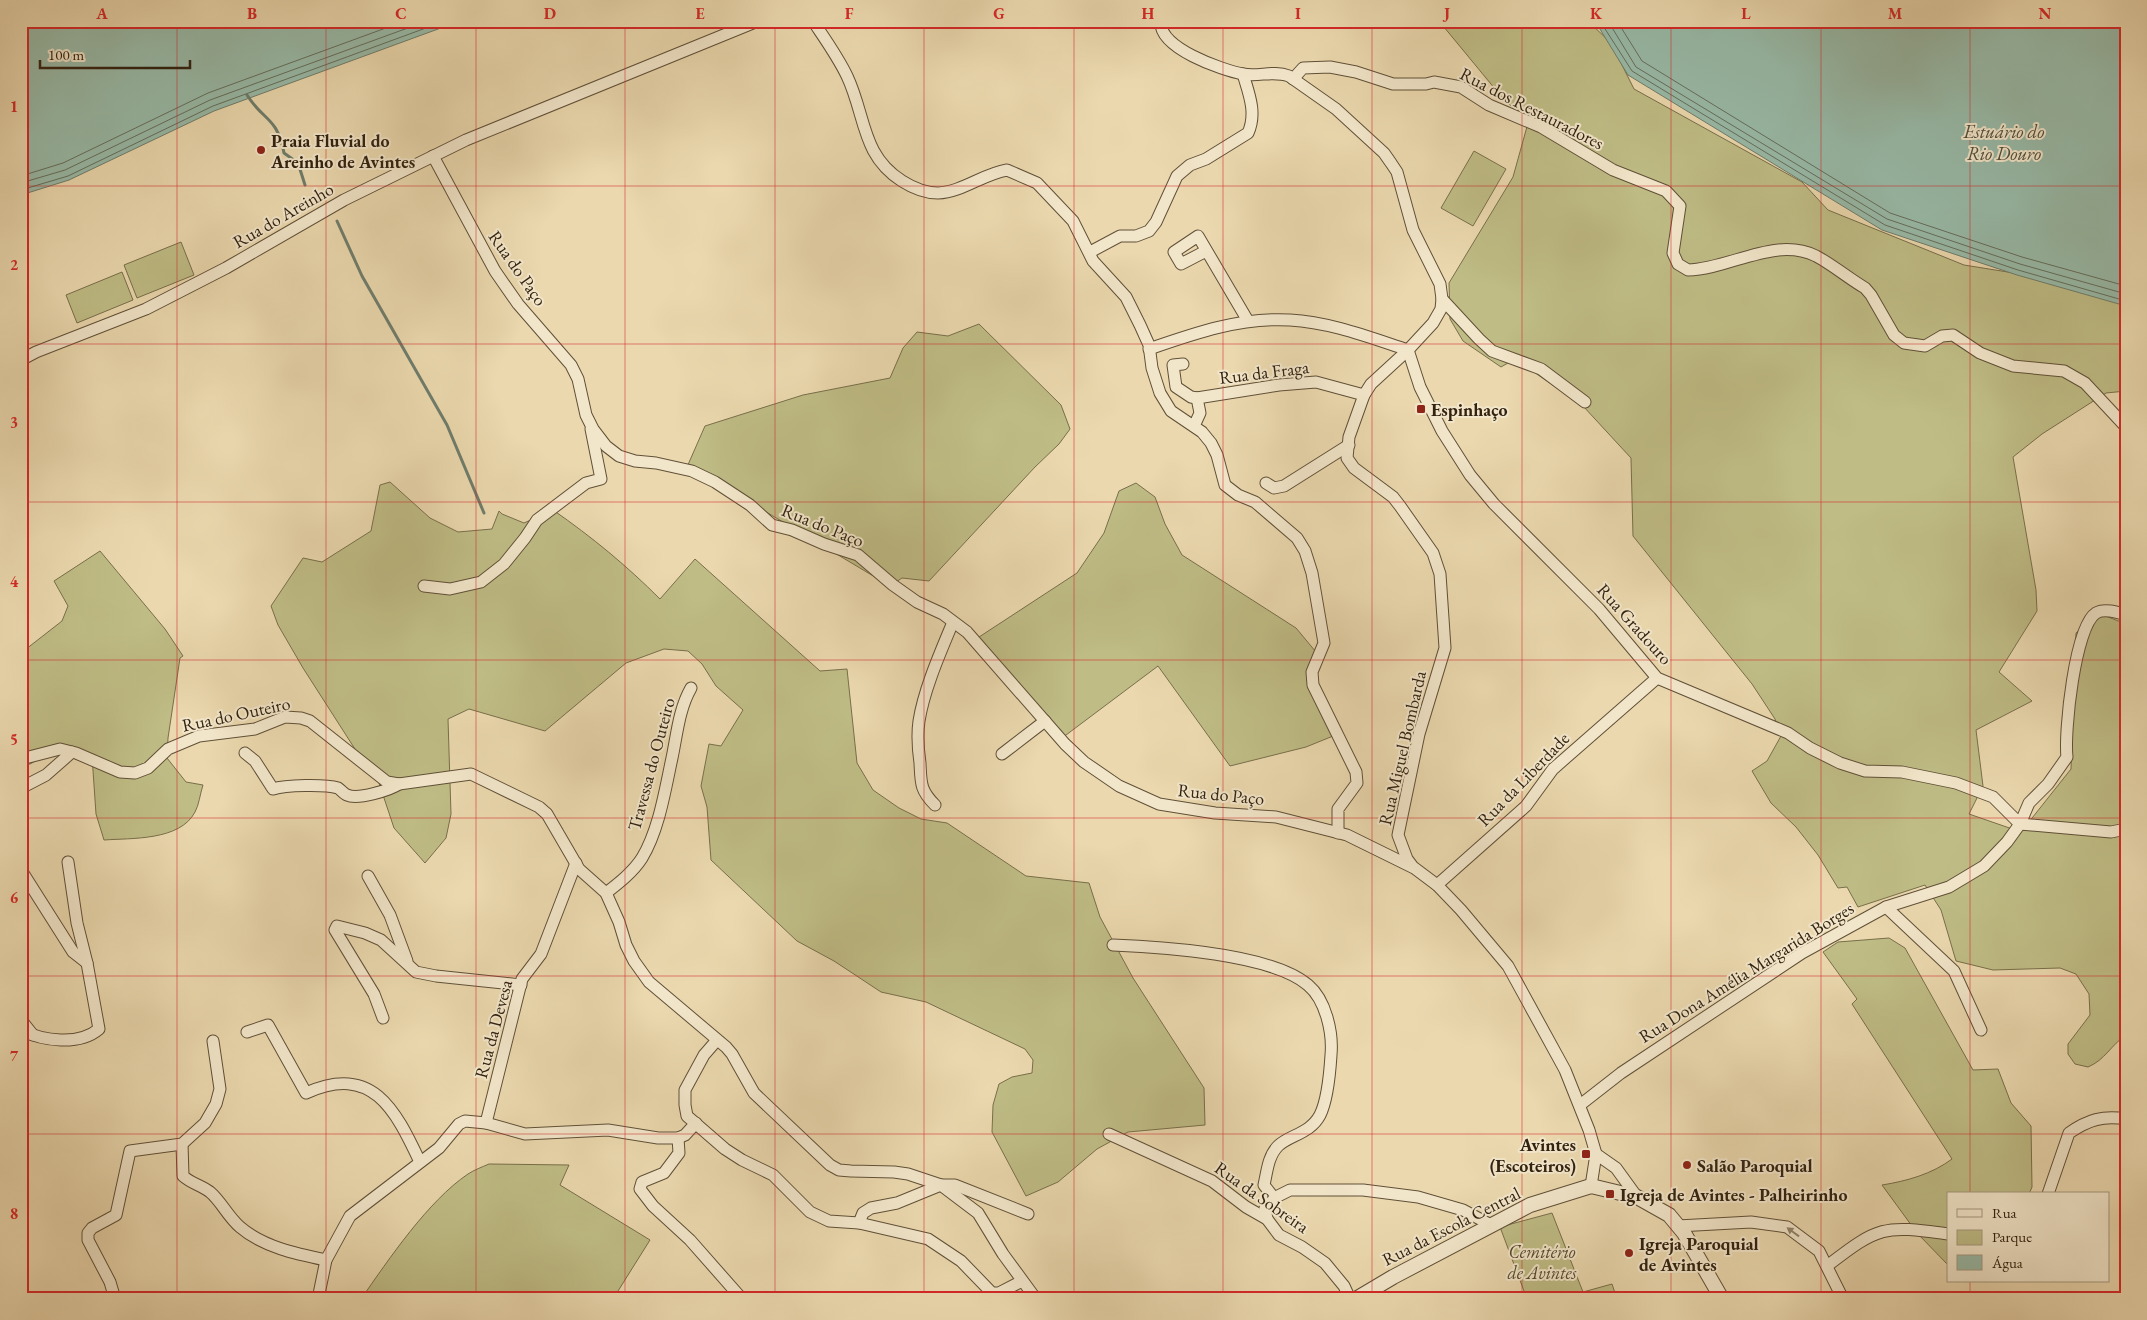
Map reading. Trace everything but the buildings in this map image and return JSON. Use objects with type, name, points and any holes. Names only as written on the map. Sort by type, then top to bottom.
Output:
[{"type":"street","name":"Rua do Areinho","points":[[21,360],[146,309],[226,268],[344,200],[466,140],[758,21]]},
{"type":"street","points":[[813,21],[848,77],[868,142],[882,165],[887,169],[910,186],[927,192],[939,193],[1006,170],[1037,183],[1052,198],[1073,221],[1093,261],[1126,297],[1149,349],[1152,368],[1160,392],[1171,411],[1194,426],[1211,443],[1217,455],[1225,485],[1238,495],[1255,502],[1296,538],[1306,551],[1312,573],[1324,643],[1312,672],[1313,685],[1356,772],[1357,783],[1338,809],[1338,833]]},
{"type":"street","points":[[1161,21],[1162,31],[1176,48],[1243,74],[1280,73],[1293,79],[1336,109],[1384,153],[1392,163],[1397,172],[1414,230],[1440,284],[1442,299],[1479,339],[1492,350],[1541,369],[1585,402]]},
{"type":"street","name":"Rua dos Restauradores","points":[[1293,79],[1303,68],[1330,67],[1356,72],[1392,84],[1426,84],[1434,82],[1461,87],[1488,105],[1541,127],[1613,170],[1666,191],[1680,206],[1673,253],[1678,264],[1688,270],[1732,263],[1768,250],[1798,251],[1816,256],[1865,288],[1894,335],[1904,343],[1914,346],[1925,346],[1942,336],[1953,335],[1980,353],[2013,366],[2064,370],[2085,383],[2126,427]]},
{"type":"street","points":[[1090,252],[1120,236],[1136,236],[1149,231],[1156,222],[1177,176],[1190,165],[1206,159],[1248,133],[1251,126],[1253,108],[1243,74]]},
{"type":"street","name":"Rua do Paço","points":[[424,586],[450,589],[481,582],[504,564],[526,538],[537,520],[586,482],[601,479],[590,422],[581,399],[578,379],[571,366],[518,304],[494,271],[470,230],[434,156]]},
{"type":"street","points":[[1206,250],[1248,321]]},
{"type":"street","name":"Rua Miguel Bombarda","points":[[1442,299],[1441,309],[1433,323],[1408,350],[1371,384],[1364,395],[1347,458],[1354,468],[1393,497],[1433,554],[1440,574],[1445,648],[1420,734],[1398,836],[1407,859],[1413,867],[1437,885],[1484,934],[1508,966],[1565,1070],[1580,1105],[1596,1154],[1591,1186]]},
{"type":"street","points":[[1149,349],[1226,325],[1248,321],[1292,320],[1317,324],[1408,350]]},
{"type":"street","name":"Rua Gradouro","points":[[1408,350],[1420,387],[1442,431],[1470,475],[1494,504],[1599,609],[1657,678],[1788,733],[1810,748],[1840,763],[1865,771],[1902,772],[1956,783],[1975,790],[1993,798],[2020,824]]},
{"type":"street","name":"Rua da Fraga","points":[[1183,364],[1173,365],[1176,388],[1191,397],[1197,398],[1278,385],[1316,382],[1364,395]]},
{"type":"street","name":"Rua da Fraga","points":[[1194,426],[1200,413],[1197,398]]},
{"type":"street","name":"Rua do Paço","points":[[590,422],[606,446],[619,456],[635,462],[656,463],[692,471],[715,482],[750,505],[772,525],[792,530],[824,544],[858,554],[893,585],[966,632],[1084,762],[1119,786],[1159,804],[1215,813],[1276,817],[1338,833],[1368,844],[1413,867]]},
{"type":"street","points":[[1266,482],[1274,488],[1284,486],[1349,445]]},
{"type":"street","name":"Rua Dona Amélia Margarida Borges","points":[[1580,1105],[1637,1063],[1797,956],[1886,907],[1949,888],[1984,866],[2008,842],[2020,824],[2029,803],[2048,784],[2067,757],[2065,742],[2067,716],[2083,633],[2093,614],[2099,611],[2115,611],[2126,615]]},
{"type":"street","points":[[935,805],[927,798],[919,782],[917,752],[919,720],[935,667],[953,622]]},
{"type":"street","name":"Rua da Liberdade","points":[[1437,885],[1526,806],[1553,769],[1657,678]]},
{"type":"street","name":"Travessa do Outeiro","points":[[606,893],[623,880],[641,858],[654,830],[677,728],[691,688]]},
{"type":"street","name":"Rua do Outeiro","points":[[72,752],[120,772],[135,773],[148,768],[168,749],[199,736],[255,729],[286,718],[301,718],[310,721],[387,782],[399,784]]},
{"type":"street","points":[[1002,754],[1045,721]]},
{"type":"street","points":[[21,759],[60,749],[72,752]]},
{"type":"street","points":[[21,788],[46,775],[72,752]]},
{"type":"street","points":[[245,753],[255,761],[272,789],[285,785],[338,788],[348,796],[358,796],[391,790],[399,784],[471,774],[539,807],[547,814],[576,863],[606,893],[634,962],[649,982],[732,1054],[754,1093],[830,1165],[839,1170],[901,1173],[941,1185],[955,1185],[1028,1214]]},
{"type":"street","points":[[2020,824],[2110,832],[2126,829]]},
{"type":"street","points":[[21,1030],[34,1036],[55,1041],[92,1035],[99,1028],[77,923],[68,862]]},
{"type":"street","name":"Rua da Devesa","points":[[486,1123],[522,979],[541,954],[576,863]]},
{"type":"street","points":[[21,870],[73,952],[87,964]]},
{"type":"street","points":[[368,876],[390,916],[410,967]]},
{"type":"street","points":[[1886,907],[1954,971],[1981,1030]]},
{"type":"street","points":[[383,1018],[374,994],[335,930],[337,926],[365,933],[382,940],[416,972],[436,976],[521,984]]},
{"type":"street","points":[[1114,945],[1158,947],[1257,962],[1299,978],[1310,986],[1322,1002],[1332,1044],[1330,1069],[1320,1115],[1302,1134],[1279,1146],[1269,1162],[1264,1185],[1274,1198]]},
{"type":"street","points":[[21,1020],[34,1036]]},
{"type":"street","points":[[247,1032],[268,1025],[306,1093],[321,1086],[346,1082],[362,1086],[378,1095],[405,1132],[420,1162]]},
{"type":"street","points":[[717,1040],[704,1055],[685,1090],[684,1105],[688,1116],[742,1160],[773,1175],[810,1212],[830,1221],[859,1222],[928,1239],[961,1261],[992,1294],[999,1293],[1022,1281]]},
{"type":"street","points":[[116,1299],[110,1282],[88,1240],[88,1233],[92,1228],[116,1215],[130,1151],[182,1144],[205,1123],[216,1104],[220,1089],[213,1041]]},
{"type":"street","points":[[2049,1192],[2069,1133],[2093,1119],[2110,1117],[2126,1120]]},
{"type":"street","points":[[318,1299],[326,1260],[350,1216],[439,1148],[459,1124],[465,1121],[486,1123],[525,1134],[608,1130],[658,1138],[678,1138],[685,1135],[696,1123]]},
{"type":"street","name":"Rua da Sobreira","points":[[1109,1134],[1212,1181],[1246,1208],[1267,1219],[1279,1235],[1326,1263],[1344,1286],[1350,1299]]},
{"type":"street","points":[[678,1138],[679,1153],[664,1173],[642,1182],[640,1189],[653,1206],[684,1234],[742,1299]]},
{"type":"street","points":[[182,1144],[183,1176],[192,1184],[209,1191],[239,1226],[250,1234],[294,1253],[326,1260]]},
{"type":"street","points":[[1596,1154],[1616,1168],[1637,1197]]},
{"type":"street","points":[[859,1222],[863,1213],[871,1208],[913,1198],[941,1185]]},
{"type":"street","points":[[941,1185],[978,1214],[1036,1299]]},
{"type":"street","points":[[1591,1186],[1637,1197],[1669,1214],[1722,1299]]},
{"type":"street","name":"Rua da Escola Central","points":[[1356,1299],[1392,1276],[1530,1205],[1591,1186]]},
{"type":"street","points":[[1267,1219],[1265,1208],[1274,1198],[1290,1190],[1363,1190],[1418,1197],[1463,1210],[1491,1225]]},
{"type":"street","points":[[1678,1226],[1751,1222],[1787,1227],[1819,1251],[1842,1299]]},
{"type":"street","points":[[1827,1266],[1857,1243],[1880,1230],[1902,1228],[1947,1234]]},
{"type":"green space","points":[[1439,21],[1588,21],[1611,43],[1634,89],[1802,182],[1828,210],[1964,265],[2070,282],[2126,306],[2126,391],[2106,393],[2042,434],[2013,457],[2036,590],[2037,611],[1999,672],[2032,701],[1976,730],[1983,786],[1969,814],[2021,832],[2071,769],[2076,633],[2098,613],[2126,624],[2126,1035],[2094,1064],[2088,1067],[2075,1064],[2068,1054],[2068,1044],[2090,1015],[2089,994],[2076,974],[2060,968],[1993,970],[1956,961],[1941,910],[1925,885],[1858,907],[1847,887],[1838,888],[1818,855],[1796,827],[1771,803],[1752,771],[1767,761],[1781,736],[1775,719],[1752,684],[1633,536],[1631,458],[1583,406],[1515,359],[1501,367],[1463,341],[1450,319],[1449,283],[1513,177],[1528,123],[1500,95]]},
{"type":"green space","points":[[1474,151],[1506,169],[1473,226],[1441,208]]},
{"type":"green space","points":[[181,242],[194,275],[137,298],[124,265]]},
{"type":"green space","points":[[122,272],[133,300],[77,323],[66,295]]},
{"type":"green space","points":[[979,324],[1061,405],[1070,429],[1059,444],[1035,467],[929,581],[902,578],[890,586],[696,470],[687,467],[705,426],[803,395],[890,378],[903,348],[917,332],[948,336]]},
{"type":"green space","points":[[390,482],[430,518],[458,532],[492,529],[499,511],[524,523],[553,510],[609,552],[660,599],[695,559],[820,671],[847,669],[857,763],[873,790],[899,808],[921,819],[947,823],[1026,876],[1089,883],[1100,917],[1133,978],[1204,1088],[1205,1125],[1128,1132],[1097,1149],[1058,1182],[1026,1196],[992,1132],[993,1105],[999,1084],[1012,1077],[1032,1073],[1033,1060],[1025,1049],[926,1002],[881,992],[834,961],[797,941],[711,860],[707,807],[701,786],[709,744],[721,746],[743,710],[716,686],[702,664],[688,651],[664,649],[626,663],[545,731],[469,709],[448,719],[451,814],[446,838],[425,863],[394,828],[379,783],[362,760],[303,668],[278,625],[271,606],[303,558],[322,562],[371,531],[380,485]]},
{"type":"green space","points":[[1136,483],[1155,497],[1165,524],[1182,555],[1296,628],[1321,658],[1308,677],[1338,734],[1306,747],[1230,766],[1158,666],[1062,738],[976,639],[1077,573],[1104,533],[1119,491]]},
{"type":"green space","points":[[100,551],[165,629],[183,656],[180,658],[168,738],[167,758],[186,782],[203,785],[195,812],[188,821],[167,833],[154,836],[104,840],[96,814],[92,756],[65,745],[30,764],[21,765],[21,653],[62,621],[68,606],[54,581]]},
{"type":"green space","points":[[1889,938],[1905,948],[1973,1070],[1998,1069],[2011,1103],[2031,1126],[2032,1187],[2030,1192],[1947,1192],[1947,1264],[1917,1233],[1882,1185],[1919,1176],[1936,1169],[1952,1159],[1852,1004],[1857,999],[1823,952],[1838,942]]},
{"type":"green space","points":[[489,1164],[569,1165],[560,1185],[650,1240],[613,1299],[361,1299],[410,1232],[438,1199],[468,1174]]},
{"type":"green space","name":"Cemitério de Avintes","points":[[1552,1213],[1583,1292],[1612,1284],[1617,1299],[1527,1299],[1500,1227]]},
{"type":"water","points":[[21,21],[460,21],[214,111],[69,180],[21,195]]},
{"type":"water","name":"Estuário do Rio Douro","points":[[1595,21],[2126,21],[2126,306],[2017,275],[1882,230],[1628,75]]},
{"type":"waterway","points":[[247,95],[278,132],[284,153],[298,163],[305,185]]},
{"type":"waterway","points":[[337,221],[362,276],[447,425],[484,513]]},
{"type":"place","name":"Praia Fluvial do Areinho de Avintes","points":[[261,150]]},
{"type":"place","name":"Espinhaço","points":[[1421,409]]},
{"type":"place","name":"Avintes (Escoteiros)","points":[[1586,1154]]},
{"type":"place","name":"Salão Paroquial","points":[[1687,1165]]},
{"type":"place","name":"Igreja de Avintes - Palheirinho","points":[[1610,1194]]},
{"type":"place","name":"Igreja Paroquial de Avintes","points":[[1629,1253]]}]
